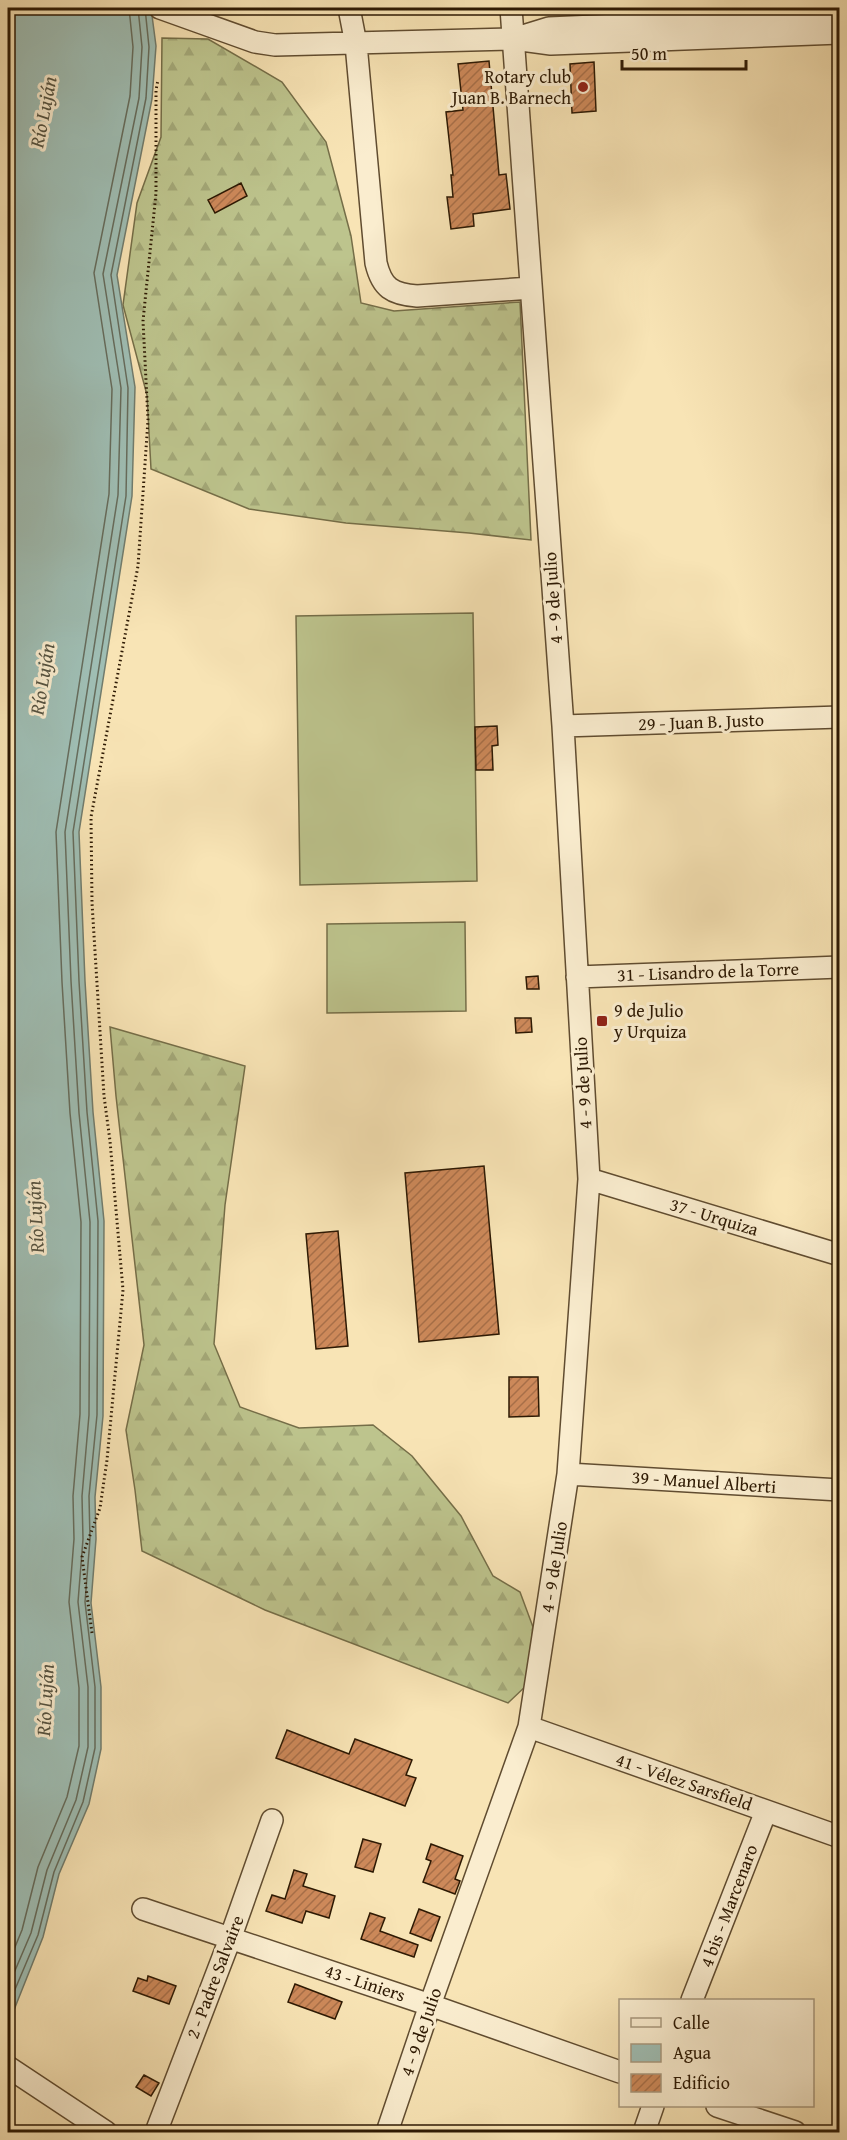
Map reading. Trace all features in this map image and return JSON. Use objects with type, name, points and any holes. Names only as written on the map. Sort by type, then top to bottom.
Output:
[{"type":"street","points":[[160,8],[255,42],[275,45],[514,39],[551,44],[840,33]]},
{"type":"street","points":[[349,8],[356,44],[376,263],[383,282],[391,291],[417,296],[531,288]]},
{"type":"street","name":"4 - 9 de Julio","points":[[387,2133],[529,1727],[568,1474],[589,1179],[562,726],[512,8]]},
{"type":"street","points":[[838,8],[840,25]]},
{"type":"street","points":[[514,39],[549,28],[839,15]]},
{"type":"street","name":"29 - Juan B. Justo","points":[[562,726],[840,717]]},
{"type":"street","name":"31 - Lisandro de la Torre","points":[[577,977],[840,967]]},
{"type":"street","name":"37 - Urquiza","points":[[589,1179],[840,1255]]},
{"type":"street","name":"39 - Manuel Alberti","points":[[568,1474],[840,1490]]},
{"type":"street","name":"41 - Vélez Sarsfield","points":[[529,1727],[840,1837]]},
{"type":"street","name":"4 bis - Marcenaro","points":[[693,1999],[766,1811]]},
{"type":"street","name":"2 - Padre Salvaire","points":[[156,2133],[230,1939],[272,1820]]},
{"type":"street","name":"43 - Liniers","points":[[143,1909],[619,2071]]},
{"type":"street","points":[[8,2067],[106,2133]]},
{"type":"street","points":[[644,2133],[653,2107]]},
{"type":"street","points":[[720,2107],[795,2133]]},
{"type":"path","points":[[92,1633],[82,1557],[102,1498],[123,1290],[104,1096],[93,903],[91,817],[138,566],[148,420],[143,321],[156,193],[156,90],[158,80]]},
{"type":"green space","points":[[162,38],[208,39],[282,82],[326,142],[351,236],[361,303],[394,311],[520,302],[531,540],[346,523],[249,509],[151,469],[147,395],[123,305],[137,203],[161,137]]},
{"type":"green space","points":[[473,613],[477,881],[300,885],[296,616]]},
{"type":"green space","points":[[465,922],[466,1011],[327,1013],[327,924]]},
{"type":"green space","points":[[110,1027],[245,1066],[225,1205],[214,1344],[240,1407],[299,1428],[373,1425],[412,1456],[461,1516],[493,1576],[520,1592],[533,1627],[527,1685],[508,1703],[265,1610],[142,1551],[126,1430],[144,1345]]},
{"type":"water","name":"Río Luján","points":[[8,8],[151,8],[156,46],[152,99],[117,275],[135,387],[132,496],[79,832],[93,1112],[104,1221],[103,1416],[95,1497],[96,1539],[91,1603],[101,1687],[101,1749],[89,1804],[59,1874],[43,1937],[8,2025]]},
{"type":"building","points":[[489,61],[499,175],[506,174],[510,209],[473,214],[474,226],[451,229],[447,197],[453,197],[451,175],[453,175],[446,112],[463,110],[458,64]]},
{"type":"building","name":"Rotary club Juan B. Barnech","points":[[594,62],[596,111],[572,113],[570,64]]},
{"type":"building","points":[[241,183],[247,196],[215,213],[208,200]]},
{"type":"building","points":[[497,726],[498,745],[492,746],[493,770],[476,770],[475,727]]},
{"type":"building","points":[[538,976],[539,989],[527,989],[526,977]]},
{"type":"building","points":[[515,1018],[531,1018],[532,1032],[516,1033]]},
{"type":"building","points":[[484,1166],[499,1334],[419,1342],[405,1173]]},
{"type":"building","points":[[338,1231],[348,1346],[316,1349],[306,1234]]},
{"type":"building","points":[[509,1377],[538,1377],[539,1416],[509,1417]]},
{"type":"building","points":[[287,1730],[349,1754],[355,1739],[412,1760],[406,1775],[416,1778],[405,1806],[276,1758]]},
{"type":"building","points":[[363,1839],[381,1844],[373,1872],[355,1867]]},
{"type":"building","points":[[431,1844],[463,1856],[455,1879],[460,1881],[455,1894],[423,1882],[431,1861],[426,1859]]},
{"type":"building","points":[[294,1870],[307,1874],[303,1886],[335,1896],[329,1918],[306,1911],[302,1923],[266,1911],[272,1895],[285,1899]]},
{"type":"building","points":[[419,1909],[440,1917],[431,1941],[410,1933]]},
{"type":"building","points":[[370,1913],[385,1918],[380,1931],[418,1945],[414,1957],[361,1939]]},
{"type":"building","points":[[148,1976],[176,1986],[169,2004],[133,1991],[138,1978],[147,1981]]},
{"type":"building","points":[[295,1984],[342,2002],[335,2019],[288,2002]]},
{"type":"building","points":[[144,2075],[159,2083],[151,2096],[136,2087]]},
{"type":"place","name":"Rotary club Juan B. Barnech","points":[[583,87]]},
{"type":"place","name":"9 de Julio y Urquiza","points":[[602,1021]]}]
